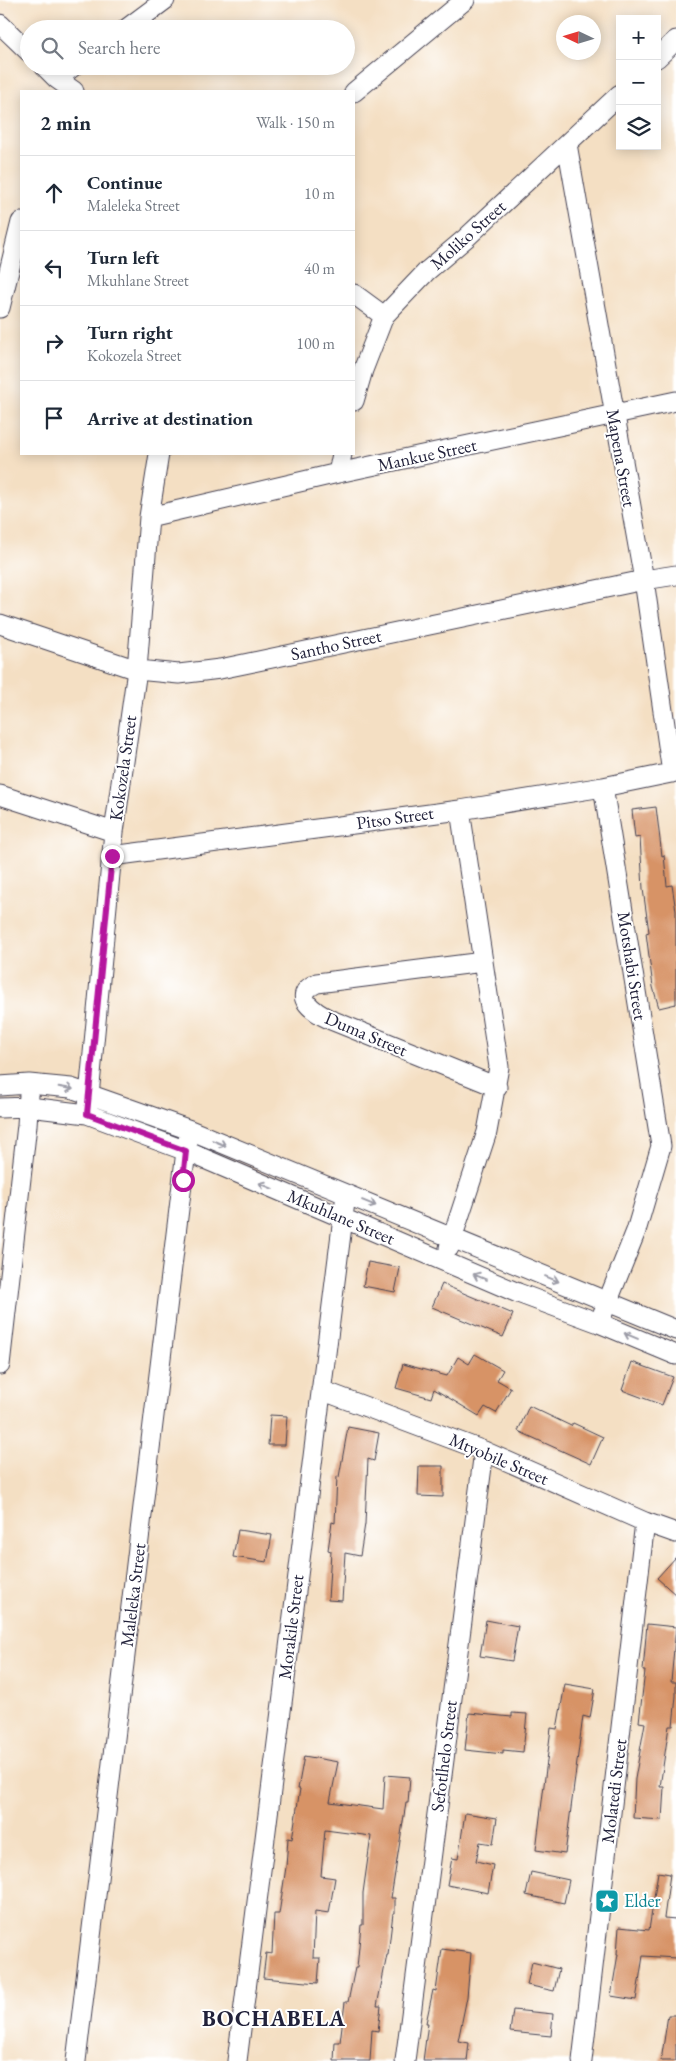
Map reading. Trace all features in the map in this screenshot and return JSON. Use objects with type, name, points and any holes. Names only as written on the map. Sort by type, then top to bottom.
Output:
[{"type":"street","points":[[138,20],[165,0]]},
{"type":"street","points":[[355,91],[465,0]]},
{"type":"street","points":[[0,24],[20,43]]},
{"type":"street","points":[[661,54],[676,40]]},
{"type":"street","points":[[51,79],[72,90]]},
{"type":"street","name":"Moliko Street","points":[[355,398],[363,370],[384,316],[427,271],[616,98]]},
{"type":"street","name":"Mapena Street","points":[[567,144],[644,580],[674,773]]},
{"type":"street","points":[[0,308],[20,226]]},
{"type":"street","points":[[355,295],[384,316]]},
{"type":"street","name":"Mankue Street","points":[[149,517],[338,473],[614,416],[676,401]]},
{"type":"street","name":"Kokozela Street","points":[[87,1114],[114,832],[137,670],[149,517],[159,455]]},
{"type":"street","points":[[338,473],[342,455]]},
{"type":"street","name":"Santho Street","points":[[0,624],[137,670],[179,674],[220,669],[644,580],[676,575]]},
{"type":"street","name":"Pitso Street","points":[[112,856],[460,810],[602,787],[674,773]]},
{"type":"street","name":"Motshabi Street","points":[[599,1323],[668,1149],[602,787]]},
{"type":"street","points":[[0,796],[114,832]]},
{"type":"street","points":[[444,1261],[488,1132],[499,1067],[460,810]]},
{"type":"street","name":"Duma Street","points":[[483,962],[317,983],[309,987],[305,993],[306,1001],[314,1011],[331,1020],[496,1087]]},
{"type":"street","points":[[0,1365],[29,1107],[29,1084]]},
{"type":"street","name":"Mkuhlane Street","points":[[0,1086],[29,1084],[71,1088],[190,1130],[676,1330]]},
{"type":"street","name":"Mkuhlane Street","points":[[0,1108],[29,1107],[87,1114],[186,1151],[518,1294],[599,1323],[676,1355]]},
{"type":"street","name":"Maleleka Street","points":[[76,2061],[190,1130]]},
{"type":"street","name":"Morakile Street","points":[[238,2061],[320,1390],[346,1194]]},
{"type":"street","name":"Mtyobile Street","points":[[320,1390],[484,1451],[645,1522],[676,1533]]},
{"type":"street","name":"Sefotlhelo Street","points":[[405,2061],[484,1451]]},
{"type":"street","name":"Molatedi Street","points":[[582,2061],[645,1522]]},
{"type":"building","points":[[656,807],[667,886],[672,885],[676,911],[676,1004],[659,1008],[653,987],[646,933],[649,932],[643,889],[640,837],[635,838],[632,810]]},
{"type":"building","points":[[368,1262],[400,1268],[395,1292],[363,1286]]},
{"type":"building","points":[[442,1284],[513,1314],[503,1337],[432,1307]]},
{"type":"building","points":[[475,1354],[503,1370],[497,1380],[511,1388],[496,1413],[485,1407],[479,1416],[434,1389],[431,1398],[396,1388],[403,1364],[447,1376],[458,1357],[469,1364]]},
{"type":"building","points":[[632,1362],[673,1377],[662,1405],[622,1390]]},
{"type":"building","points":[[529,1406],[571,1426],[573,1423],[603,1437],[591,1464],[518,1431]]},
{"type":"building","points":[[270,1415],[287,1416],[285,1445],[268,1445]]},
{"type":"building","points":[[348,1427],[379,1433],[374,1461],[368,1459],[365,1524],[360,1556],[345,1553],[342,1601],[328,1600],[331,1551],[328,1550],[332,1522],[335,1523],[337,1476],[339,1477]]},
{"type":"building","points":[[419,1466],[443,1466],[443,1497],[418,1496]]},
{"type":"building","points":[[238,1530],[272,1535],[267,1562],[233,1557]]},
{"type":"building","points":[[676,1557],[676,1595],[657,1578]]},
{"type":"building","points":[[486,1620],[518,1626],[512,1661],[480,1656]]},
{"type":"building","points":[[647,1624],[676,1627],[671,1682],[676,1682],[676,1696],[673,1726],[669,1726],[660,1787],[664,1787],[662,1820],[633,1818],[635,1779],[645,1723],[639,1722],[645,1671],[643,1671]]},
{"type":"building","points":[[565,1684],[595,1689],[590,1718],[583,1716],[565,1854],[536,1850],[551,1728],[557,1729]]},
{"type":"building","points":[[469,1713],[512,1717],[512,1713],[527,1714],[523,1752],[503,1750],[503,1754],[465,1750]]},
{"type":"building","points":[[304,1756],[338,1762],[330,1802],[383,1809],[385,1775],[410,1777],[408,1803],[406,1803],[391,1898],[395,1898],[395,1913],[393,1913],[388,1955],[377,2006],[381,2006],[378,2031],[372,2030],[370,2061],[334,2061],[335,2042],[340,2042],[345,2002],[348,2002],[355,1968],[357,1968],[361,1925],[363,1925],[363,1893],[371,1836],[325,1830],[321,1876],[335,1878],[329,1913],[315,1911],[313,1958],[320,1958],[318,1983],[263,1978],[266,1953],[272,1954],[274,1914],[279,1914],[288,1838],[292,1839]]},
{"type":"building","points":[[465,1813],[497,1818],[493,1844],[480,1842],[476,1861],[493,1865],[488,1893],[447,1885],[452,1858],[458,1859]]},
{"type":"building","points":[[531,1872],[569,1880],[564,1903],[526,1895]]},
{"type":"building","points":[[658,1872],[670,1874],[664,1918],[676,1919],[676,1958],[643,1956],[636,2000],[611,1996],[618,1954],[619,1927],[649,1930]]},
{"type":"building","points":[[442,1949],[471,1953],[467,1997],[458,2041],[469,2043],[467,2061],[423,2061],[428,2023],[426,2023],[433,1990],[436,1991]]},
{"type":"building","points":[[532,1962],[559,1969],[554,1991],[527,1985]]},
{"type":"building","points":[[513,2010],[553,2014],[551,2036],[510,2032]]},
{"type":"building","points":[[668,2015],[676,2015],[676,2061],[661,2061]]},
{"type":"place","name":"Elder","points":[[607,1901]]},
{"type":"district","name":"BOCHABELA","points":[[274,2018]]},
{"type":"route","points":[[112,856],[87,1114],[186,1151],[183,1180]]}]
